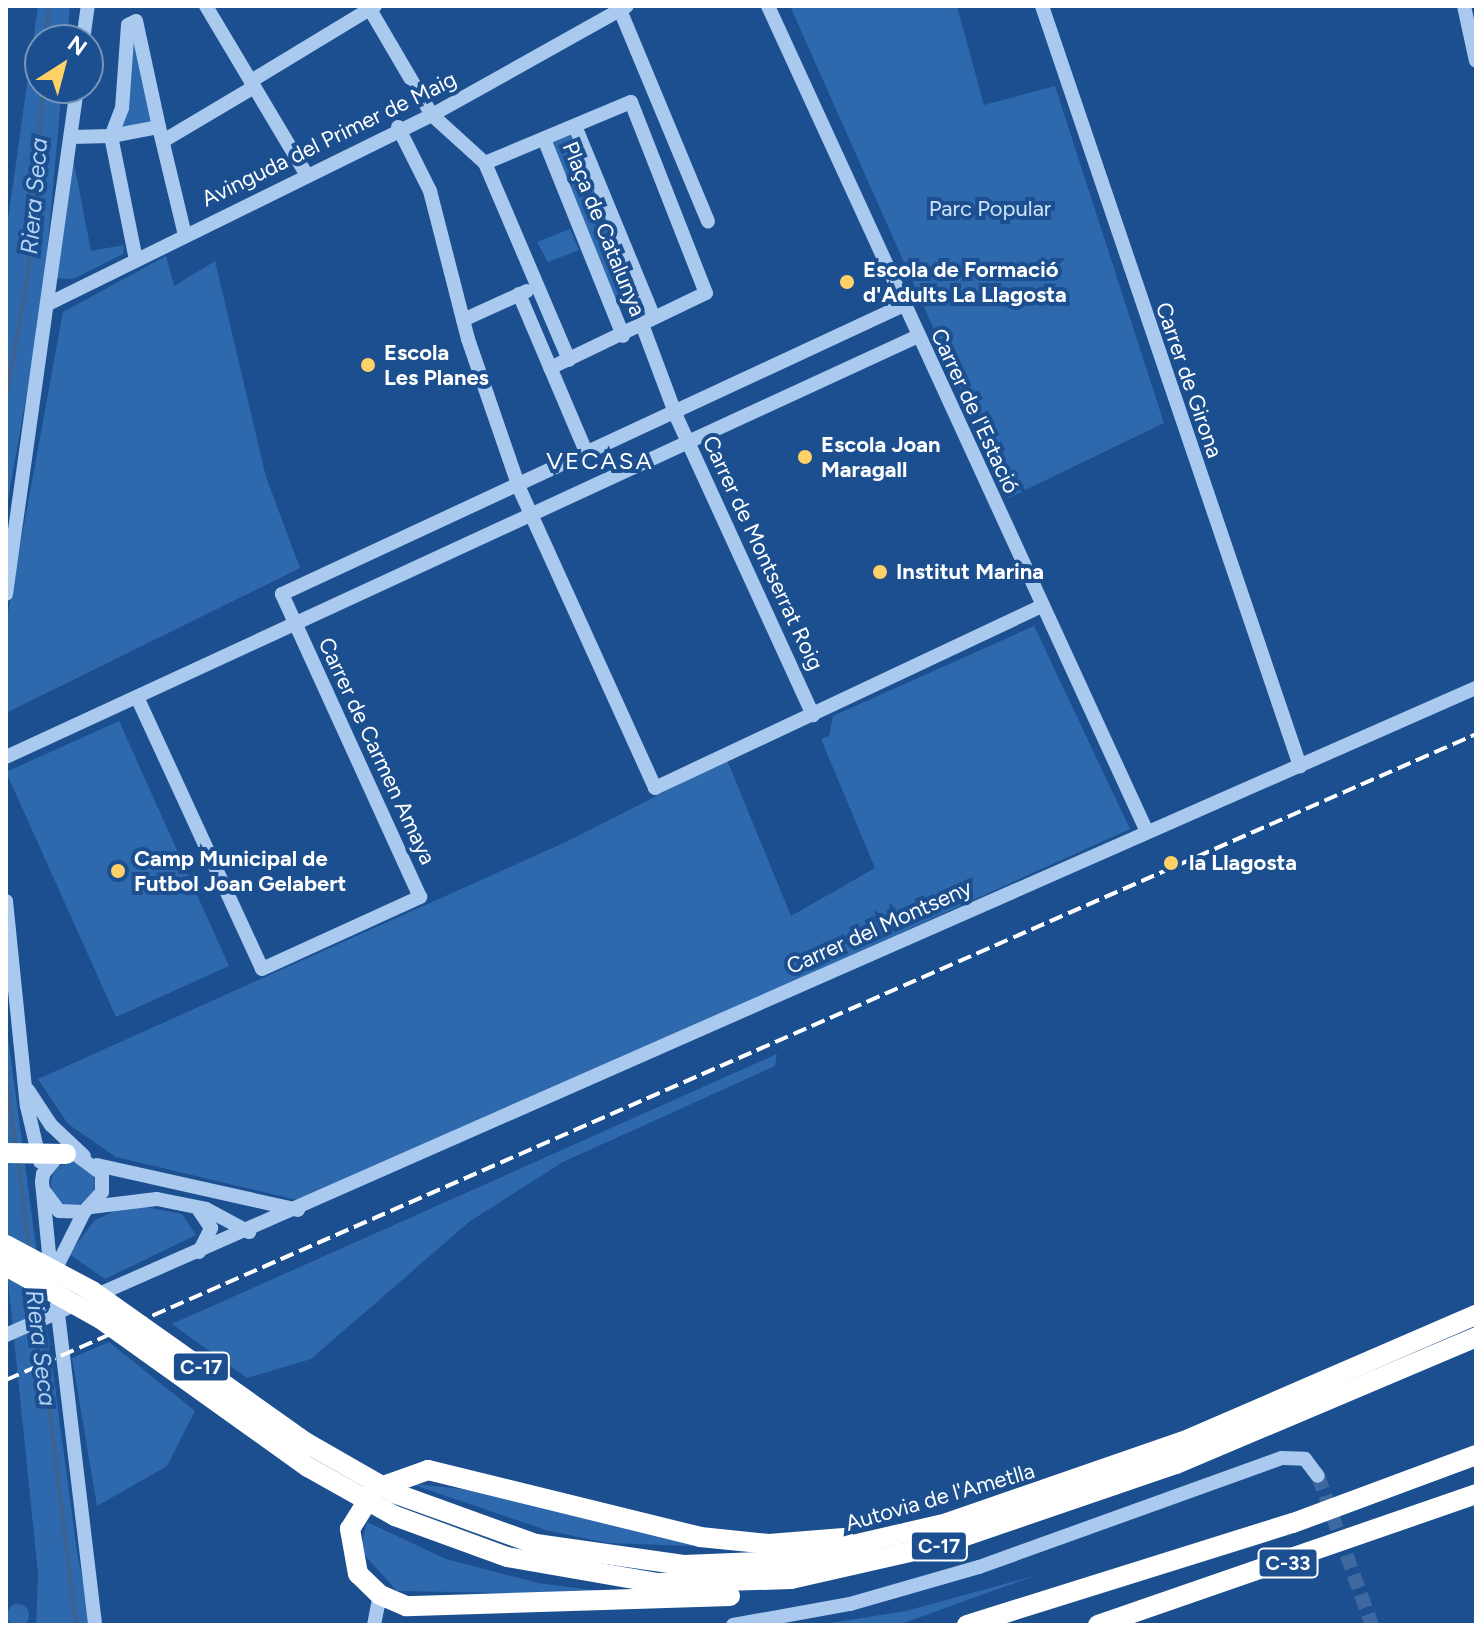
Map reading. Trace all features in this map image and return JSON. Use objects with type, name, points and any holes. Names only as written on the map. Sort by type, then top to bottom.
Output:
[{"type":"highway","points":[[6,1153],[36,1161],[83,1159]]},
{"type":"highway","name":"Autovia de l'Ametlla","points":[[6,1245],[92,1291],[305,1442],[394,1493],[536,1544],[684,1565],[796,1559],[947,1523],[1189,1439],[1476,1315]]},
{"type":"highway","name":"C-17","points":[[6,1266],[101,1319],[278,1448],[378,1508],[507,1557],[607,1578],[709,1584],[835,1572],[986,1531],[1176,1464],[1476,1337]]},
{"type":"highway","name":"C-33","points":[[967,1625],[1293,1523],[1476,1455]]},
{"type":"highway","points":[[835,1572],[668,1602],[442,1610],[380,1595],[353,1562],[350,1529],[375,1489],[416,1471],[733,1541],[834,1539],[947,1523]]},
{"type":"highway","name":"C-33","points":[[1098,1625],[1476,1494]]},
{"type":"street","points":[[206,6],[306,174]]},
{"type":"street","name":"Carrer de l'Estació","points":[[768,6],[916,337],[1147,832]]},
{"type":"street","name":"Carrer de Girona","points":[[1042,6],[1300,766]]},
{"type":"street","points":[[1464,6],[1476,61]]},
{"type":"street","points":[[71,137],[161,134],[252,84],[371,7],[432,115],[485,163],[569,360]]},
{"type":"street","points":[[623,8],[708,221]]},
{"type":"street","name":"Avinguda del Primer de Maig","points":[[48,304],[398,127],[432,115],[623,8]]},
{"type":"street","points":[[134,14],[185,235]]},
{"type":"street","points":[[134,14],[128,25],[122,108],[111,136],[136,260]]},
{"type":"street","points":[[485,163],[631,102],[706,293],[623,336],[550,368]]},
{"type":"street","points":[[6,594],[75,104]]},
{"type":"street","name":"Plaça de Catalunya","points":[[575,126],[678,409]]},
{"type":"street","points":[[398,127],[430,191],[463,320],[530,515],[655,788],[1042,606]]},
{"type":"street","name":"Plaça de Catalunya","points":[[544,139],[623,336]]},
{"type":"street","points":[[668,196],[693,185]]},
{"type":"street","points":[[463,320],[538,285]]},
{"type":"street","points":[[519,294],[586,452]]},
{"type":"street","points":[[519,484],[904,305]]},
{"type":"street","points":[[6,757],[916,337]]},
{"type":"street","name":"Carrer de Montserrat Roig","points":[[678,409],[688,442],[813,715]]},
{"type":"street","name":"Carrer de Carmen Amaya","points":[[137,697],[262,969],[420,897],[282,594],[519,484]]},
{"type":"street","name":"Carrer del Montseny","points":[[6,1335],[302,1210],[1476,688]]},
{"type":"street","points":[[6,901],[25,1083],[36,1161],[44,1191],[95,1625]]},
{"type":"street","points":[[25,1083],[51,1125],[103,1182],[54,1274]]},
{"type":"street","points":[[83,1159],[228,1198],[302,1210]]},
{"type":"street","points":[[44,1191],[59,1211],[87,1210],[140,1197],[196,1207],[250,1232],[252,1214],[228,1198]]},
{"type":"street","points":[[196,1207],[211,1228],[198,1253]]},
{"type":"street","points":[[733,1625],[850,1604],[979,1567],[1282,1458],[1305,1459],[1318,1476]]},
{"type":"street","points":[[374,1625],[380,1595]]},
{"type":"green space","points":[[38,6],[70,6],[68,24],[35,24]]},
{"type":"green space","name":"Parc Popular","points":[[790,6],[957,6],[984,105],[1055,86],[1164,423],[1009,498]]},
{"type":"green space","points":[[136,21],[159,127],[111,136]]},
{"type":"green space","points":[[24,104],[61,104],[42,307],[6,511],[6,234]]},
{"type":"green space","points":[[575,126],[643,292],[611,305],[544,139]]},
{"type":"green space","points":[[73,158],[91,251],[124,245],[123,254],[73,279],[54,278]]},
{"type":"green space","points":[[570,229],[579,250],[548,262],[537,242]]},
{"type":"green space","points":[[166,256],[174,286],[215,261],[266,477],[300,568],[6,713],[6,623],[63,312]]},
{"type":"green space","points":[[1034,626],[1130,829],[306,1202],[116,1157],[68,1124],[38,1079],[568,841],[727,760],[791,916],[875,868],[821,739],[829,736],[833,716]]},
{"type":"green space","name":"Camp Municipal de Futbol Joan Gelabert","points":[[119,721],[229,966],[116,1017],[6,772]]},
{"type":"green space","points":[[6,1023],[77,1551],[91,1625],[36,1625],[38,1574],[6,1260]]},
{"type":"green space","points":[[777,1054],[775,1066],[563,1162],[469,1222],[311,1359],[247,1378],[172,1324]]},
{"type":"green space","points":[[73,1162],[89,1168],[95,1184],[89,1200],[73,1206],[57,1200],[51,1184],[57,1168]]},
{"type":"green space","points":[[130,1204],[182,1214],[196,1235],[105,1279],[69,1254],[95,1220]]},
{"type":"green space","points":[[109,1342],[195,1411],[167,1466],[97,1506],[72,1358]]},
{"type":"green space","points":[[408,1483],[496,1493],[716,1547],[608,1543],[549,1531]]},
{"type":"green space","points":[[367,1522],[446,1559],[538,1583],[630,1595],[397,1591],[360,1550]]},
{"type":"green space","points":[[1037,1575],[898,1625],[817,1625],[906,1611]]},
{"type":"green space","points":[[14,1604],[22,1604],[29,1615],[22,1626],[14,1626],[7,1619],[7,1611]]},
{"type":"waterway","name":"Riera Seca","points":[[48,24],[49,6]]},
{"type":"waterway","name":"Riera Seca","points":[[6,398],[27,280],[42,104]]},
{"type":"waterway","name":"Riera Seca","points":[[6,1072],[16,1149]]},
{"type":"waterway","name":"Riera Seca","points":[[18,1161],[29,1248]]},
{"type":"waterway","name":"Riera Seca","points":[[35,1292],[38,1315]]},
{"type":"waterway","name":"Riera Seca","points":[[39,1324],[76,1625]]},
{"type":"tunnel","points":[[1318,1476],[1372,1625]]},
{"type":"railway","points":[[6,1380],[1476,734]]},
{"type":"place","name":"Escola de Formació d'Adults La Llagosta","points":[[847,282]]},
{"type":"place","name":"Escola Les Planes","points":[[368,365]]},
{"type":"place","name":"Escola Joan Maragall","points":[[805,457]]},
{"type":"place","name":"Institut Marina","points":[[880,572]]},
{"type":"place","name":"la Llagosta","points":[[1171,863]]},
{"type":"place","name":"Camp Municipal de Futbol Joan Gelabert","points":[[118,871]]},
{"type":"district","name":"VECASA","points":[[600,461]]}]
